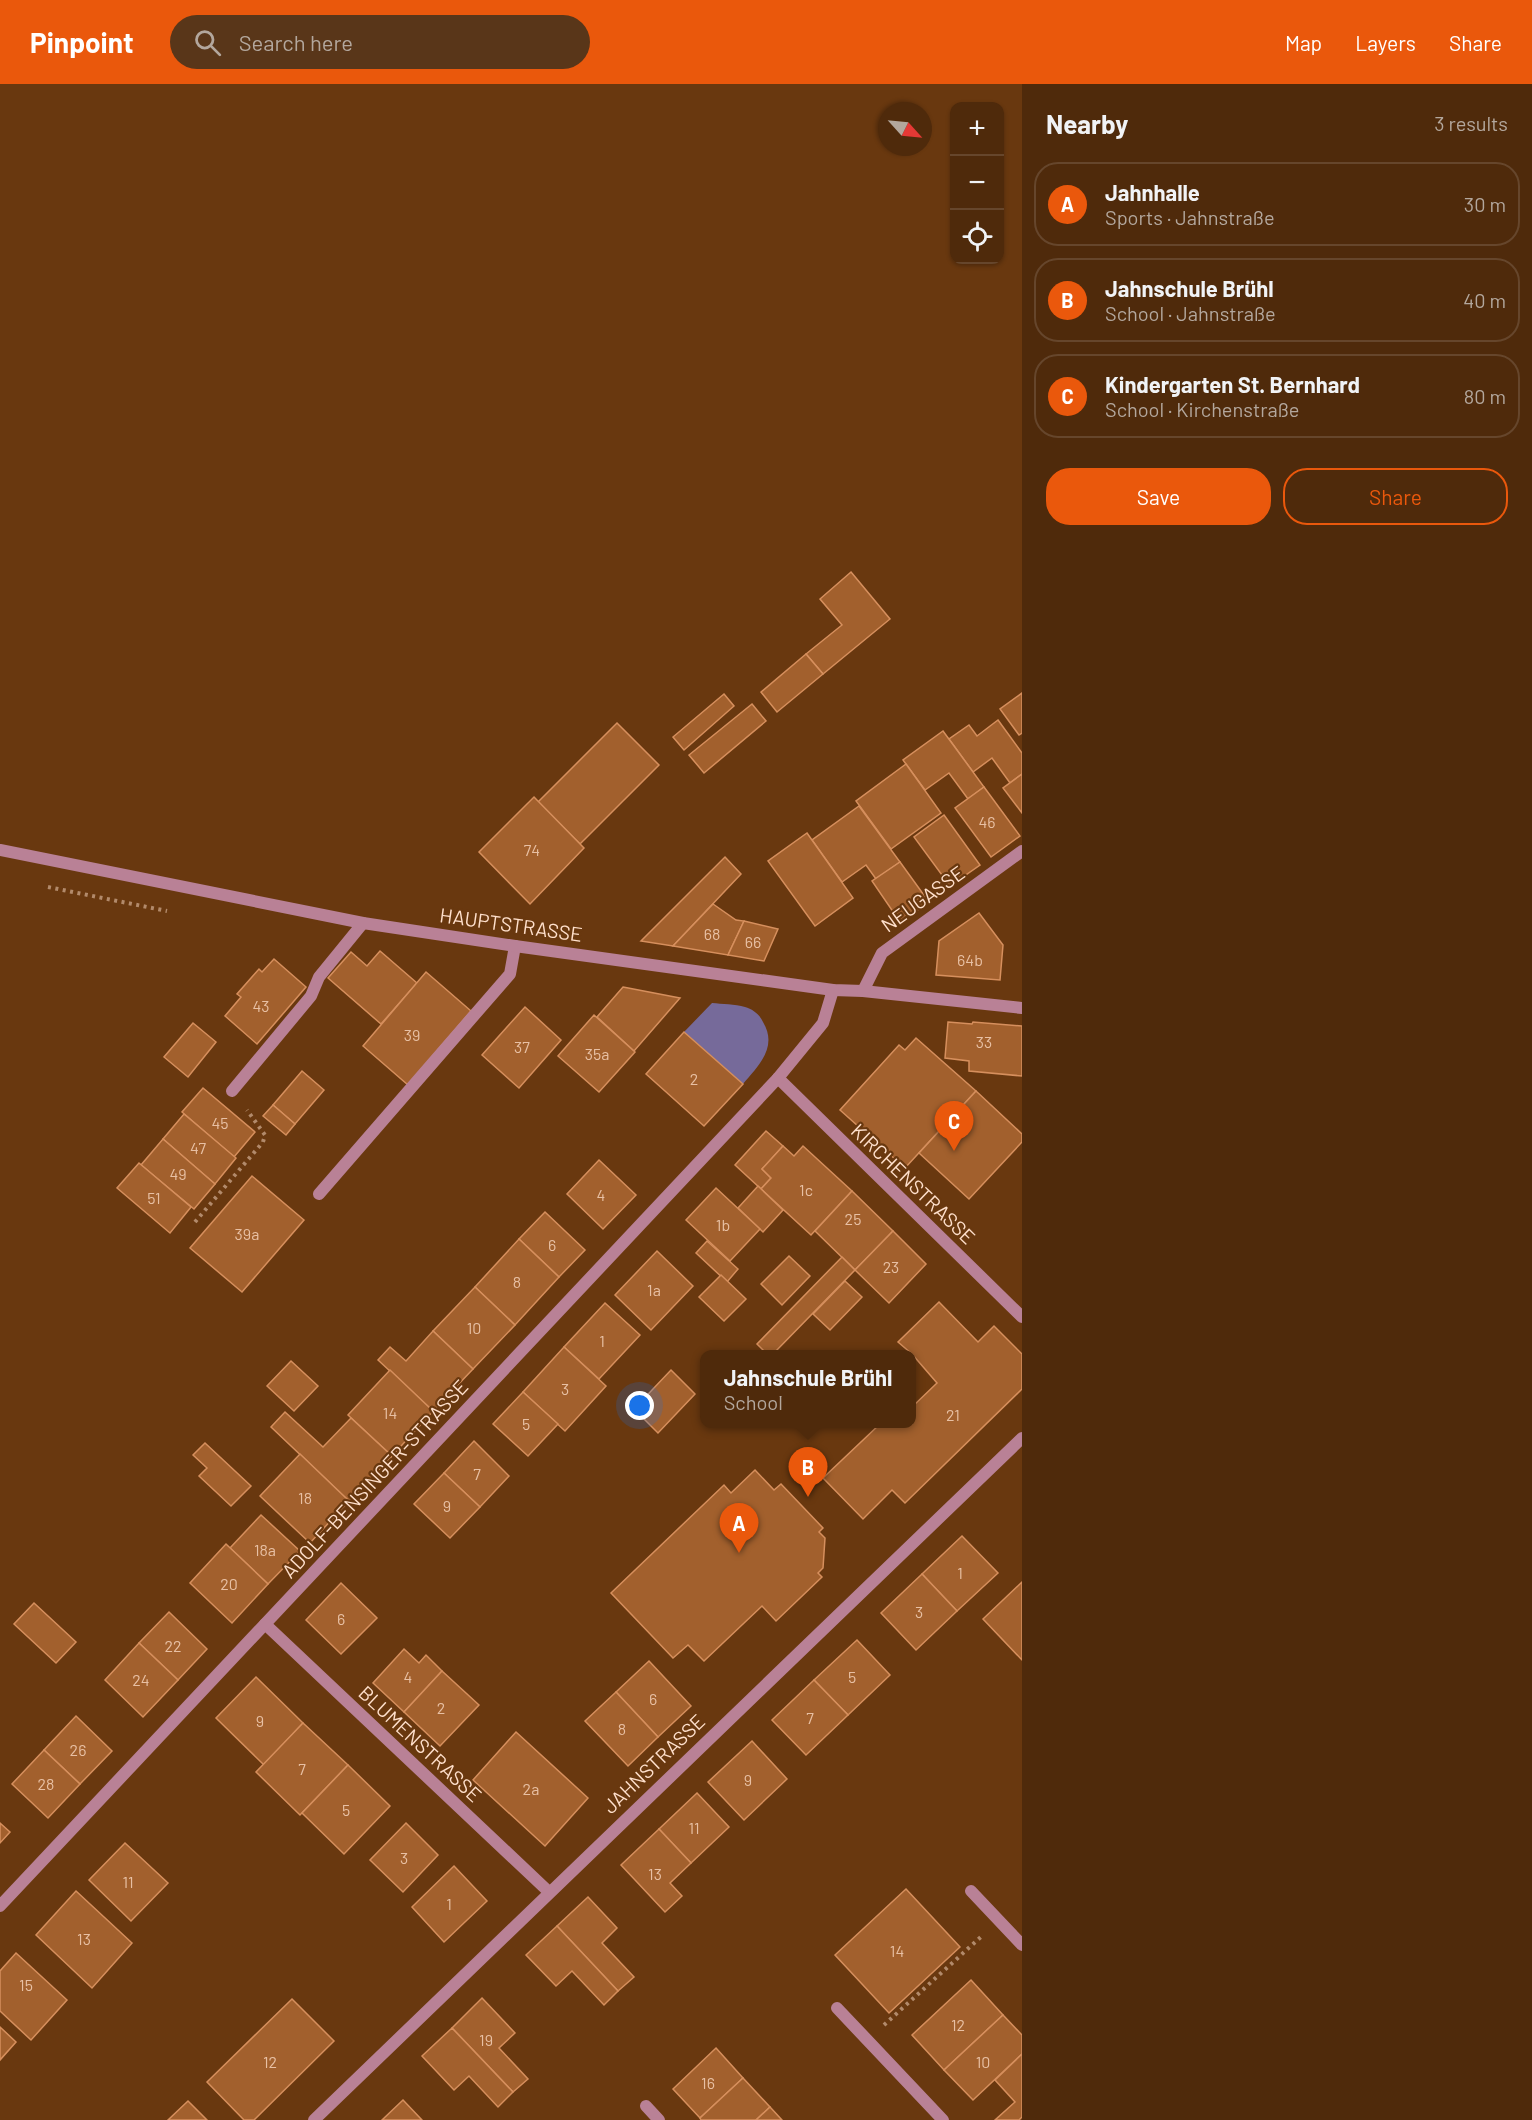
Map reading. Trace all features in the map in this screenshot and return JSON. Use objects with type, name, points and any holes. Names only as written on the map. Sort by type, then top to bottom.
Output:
[{"type":"street","name":"HAUPTSTRASSE","points":[[0,850],[363,922],[515,946],[833,990],[864,991],[1022,1008]]},
{"type":"street","name":"NEUGASSE","points":[[864,991],[882,953],[1022,851]]},
{"type":"street","points":[[232,1090],[311,996],[319,977],[363,922]]},
{"type":"street","points":[[319,1194],[510,974],[515,946]]},
{"type":"street","points":[[778,1078],[823,1023],[833,990]]},
{"type":"street","name":"KIRCHENSTRASSE","points":[[778,1078],[1022,1317]]},
{"type":"street","name":"ADOLF-BENSINGER-STRASSE","points":[[0,1906],[778,1078]]},
{"type":"street","name":"JAHNSTRASSE","points":[[314,2120],[1022,1438]]},
{"type":"street","name":"BLUMENSTRASSE","points":[[265,1624],[549,1892]]},
{"type":"street","points":[[971,1891],[1022,1945]]},
{"type":"street","points":[[837,2008],[943,2120]]},
{"type":"street","points":[[646,2106],[659,2120]]},
{"type":"path","points":[[195,1222],[263,1142],[265,1135],[232,1090]]},
{"type":"path","points":[[868,2040],[999,1921]]},
{"type":"shaded area","points":[[712,1003],[737,1005],[751,1009],[760,1017],[767,1031],[765,1055],[743,1084],[684,1032]]},
{"type":"building","points":[[851,572],[890,619],[823,674],[806,654],[842,625],[820,599]]},
{"type":"building","points":[[806,654],[823,674],[777,712],[761,692]]},
{"type":"building","points":[[1022,693],[1022,733],[1019,735],[1000,709]]},
{"type":"building","points":[[724,694],[734,706],[684,750],[673,737]]},
{"type":"building","points":[[752,704],[766,721],[704,773],[689,755]]},
{"type":"building","points":[[998,720],[1022,753],[1022,774],[1010,783],[992,758],[973,772],[949,739],[969,725],[977,736]]},
{"type":"building","points":[[617,723],[659,765],[580,844],[538,802]]},
{"type":"building","points":[[943,731],[984,787],[968,799],[949,773],[925,790],[903,760]]},
{"type":"building","points":[[906,764],[941,813],[891,849],[856,801]]},
{"type":"building","points":[[1022,774],[1022,813],[1003,788]]},
{"type":"building","points":[[984,787],[1020,836],[991,857],[955,808]]},
{"type":"building","points":[[534,797],[584,848],[530,904],[479,852]]},
{"type":"building","points":[[859,806],[900,862],[876,879],[866,865],[842,882],[812,840]]},
{"type":"building","points":[[944,815],[980,865],[950,886],[914,837]]},
{"type":"building","points":[[807,833],[853,898],[815,926],[768,861]]},
{"type":"building","points":[[725,857],[741,874],[673,946],[641,941]]},
{"type":"building","points":[[900,862],[929,902],[900,922],[872,881]]},
{"type":"building","points":[[713,904],[736,920],[744,921],[728,955],[673,946]]},
{"type":"building","points":[[979,913],[1003,945],[1000,980],[936,975],[939,941]]},
{"type":"building","points":[[744,921],[778,929],[764,961],[728,955]]},
{"type":"building","points":[[380,951],[417,983],[381,1024],[328,978],[351,952],[367,966]]},
{"type":"building","points":[[274,959],[306,987],[257,1044],[225,1016],[241,997],[237,994],[259,969],[262,972]]},
{"type":"building","points":[[426,972],[471,1011],[408,1085],[363,1046]]},
{"type":"building","points":[[623,987],[680,998],[634,1051],[597,1017]]},
{"type":"building","points":[[525,1007],[561,1040],[519,1088],[482,1055]]},
{"type":"building","points":[[594,1015],[635,1052],[599,1092],[558,1056]]},
{"type":"building","points":[[948,1022],[1022,1026],[1022,1076],[969,1071],[969,1061],[945,1058]]},
{"type":"building","points":[[193,1023],[216,1042],[188,1077],[164,1057]]},
{"type":"building","points":[[684,1032],[743,1084],[704,1126],[646,1074]]},
{"type":"building","points":[[916,1038],[976,1091],[905,1168],[840,1110],[899,1045],[905,1050]]},
{"type":"building","points":[[302,1071],[324,1090],[295,1124],[273,1105]]},
{"type":"building","points":[[203,1088],[255,1132],[234,1157],[182,1112]]},
{"type":"building","points":[[976,1091],[1022,1134],[1022,1142],[969,1199],[919,1153]]},
{"type":"building","points":[[273,1105],[295,1124],[286,1135],[263,1116]]},
{"type":"building","points":[[184,1114],[236,1158],[215,1184],[163,1139]]},
{"type":"building","points":[[766,1131],[783,1146],[762,1169],[771,1178],[761,1189],[735,1165]]},
{"type":"building","points":[[163,1139],[215,1184],[194,1209],[141,1165]]},
{"type":"building","points":[[783,1146],[794,1156],[803,1146],[852,1191],[811,1235],[761,1189],[771,1178],[762,1169]]},
{"type":"building","points":[[599,1160],[636,1195],[603,1229],[567,1194]]},
{"type":"building","points":[[139,1163],[191,1207],[170,1233],[117,1188]]},
{"type":"building","points":[[252,1176],[304,1220],[242,1292],[190,1248]]},
{"type":"building","points":[[758,1186],[783,1210],[763,1232],[738,1208]]},
{"type":"building","points":[[716,1188],[760,1229],[730,1261],[686,1220]]},
{"type":"building","points":[[852,1191],[893,1231],[855,1270],[815,1231]]},
{"type":"building","points":[[545,1212],[585,1250],[559,1277],[519,1239]]},
{"type":"building","points":[[893,1231],[926,1264],[889,1303],[855,1270]]},
{"type":"building","points":[[519,1239],[559,1277],[515,1325],[475,1287]]},
{"type":"building","points":[[707,1241],[738,1269],[727,1282],[696,1253]]},
{"type":"building","points":[[657,1251],[693,1286],[651,1330],[615,1295]]},
{"type":"building","points":[[789,1256],[810,1276],[782,1305],[761,1284]]},
{"type":"building","points":[[842,1257],[855,1270],[777,1350],[763,1350],[757,1344]]},
{"type":"building","points":[[721,1275],[746,1299],[724,1321],[699,1297]]},
{"type":"building","points":[[845,1281],[862,1297],[830,1330],[813,1314]]},
{"type":"building","points":[[475,1287],[515,1325],[473,1369],[433,1331]]},
{"type":"building","points":[[939,1302],[978,1342],[994,1326],[1022,1354],[1022,1389],[905,1503],[892,1490],[863,1519],[823,1478],[876,1428],[916,1428],[916,1403],[937,1383],[916,1359],[916,1350],[907,1350],[898,1342]]},
{"type":"building","points":[[605,1303],[640,1335],[599,1379],[564,1347]]},
{"type":"building","points":[[433,1331],[473,1369],[433,1411],[378,1360],[390,1347],[406,1361]]},
{"type":"building","points":[[564,1347],[606,1386],[565,1431],[523,1392]]},
{"type":"building","points":[[291,1361],[318,1386],[294,1411],[267,1386]]},
{"type":"building","points":[[390,1370],[433,1411],[392,1456],[348,1415]]},
{"type":"building","points":[[671,1370],[695,1394],[658,1433],[634,1409]]},
{"type":"building","points":[[523,1392],[558,1424],[528,1456],[493,1424]]},
{"type":"building","points":[[285,1412],[323,1447],[351,1418],[392,1456],[349,1501],[271,1427]]},
{"type":"building","points":[[474,1441],[509,1476],[480,1507],[444,1473]]},
{"type":"building","points":[[205,1443],[251,1486],[231,1506],[199,1476],[207,1468],[193,1455]]},
{"type":"building","points":[[300,1454],[349,1501],[310,1543],[260,1496]]},
{"type":"building","points":[[755,1470],[774,1490],[781,1484],[823,1528],[819,1532],[825,1538],[823,1568],[818,1573],[822,1577],[776,1621],[762,1606],[704,1661],[688,1645],[673,1658],[611,1593],[724,1485],[731,1493]]},
{"type":"building","points":[[444,1473],[480,1507],[450,1538],[414,1504]]},
{"type":"building","points":[[261,1515],[300,1551],[268,1584],[230,1548]]},
{"type":"building","points":[[962,1536],[998,1573],[957,1611],[922,1574]]},
{"type":"building","points":[[226,1544],[268,1584],[232,1623],[190,1583]]},
{"type":"building","points":[[922,1574],[957,1611],[916,1650],[881,1613]]},
{"type":"building","points":[[1022,1582],[1022,1660],[983,1619]]},
{"type":"building","points":[[341,1583],[377,1618],[341,1654],[306,1620]]},
{"type":"building","points":[[34,1603],[76,1642],[56,1663],[14,1624]]},
{"type":"building","points":[[169,1612],[207,1649],[178,1680],[139,1643]]},
{"type":"building","points":[[857,1640],[890,1675],[848,1715],[814,1680]]},
{"type":"building","points":[[139,1643],[178,1680],[143,1717],[105,1680]]},
{"type":"building","points":[[404,1649],[419,1663],[426,1655],[442,1671],[404,1712],[373,1683]]},
{"type":"building","points":[[649,1661],[691,1706],[658,1737],[616,1692]]},
{"type":"building","points":[[442,1671],[479,1705],[440,1746],[404,1712]]},
{"type":"building","points":[[256,1677],[303,1723],[264,1765],[216,1718]]},
{"type":"building","points":[[814,1680],[848,1715],[806,1755],[772,1720]]},
{"type":"building","points":[[616,1692],[658,1737],[628,1766],[585,1721]]},
{"type":"building","points":[[76,1716],[112,1751],[80,1784],[44,1750]]},
{"type":"building","points":[[303,1723],[348,1765],[300,1815],[256,1772]]},
{"type":"building","points":[[516,1732],[588,1798],[545,1846],[473,1780]]},
{"type":"building","points":[[752,1741],[787,1779],[744,1820],[708,1782]]},
{"type":"building","points":[[44,1750],[80,1784],[48,1818],[12,1784]]},
{"type":"building","points":[[348,1765],[390,1806],[344,1854],[302,1813]]},
{"type":"building","points":[[697,1793],[729,1827],[691,1863],[659,1829]]},
{"type":"building","points":[[0,1823],[10,1832],[0,1843]]},
{"type":"building","points":[[406,1823],[438,1855],[403,1892],[370,1860]]},
{"type":"building","points":[[659,1829],[691,1863],[670,1883],[682,1896],[665,1912],[621,1865]]},
{"type":"building","points":[[125,1843],[168,1883],[131,1921],[89,1880]]},
{"type":"building","points":[[454,1866],[487,1901],[444,1942],[412,1907]]},
{"type":"building","points":[[906,1889],[960,1947],[889,2013],[835,1955]]},
{"type":"building","points":[[76,1891],[132,1943],[92,1988],[36,1935]]},
{"type":"building","points":[[588,1897],[617,1928],[602,1943],[634,1977],[618,1991],[557,1926]]},
{"type":"building","points":[[557,1926],[618,1991],[604,2005],[572,1971],[556,1986],[526,1955]]},
{"type":"building","points":[[16,1953],[67,2000],[31,2040],[0,2011],[0,1971]]},
{"type":"building","points":[[971,1980],[1003,2015],[944,2070],[912,2035]]},
{"type":"building","points":[[482,1998],[515,2033],[499,2048],[528,2079],[513,2092],[452,2028]]},
{"type":"building","points":[[292,1999],[334,2041],[254,2120],[244,2120],[207,2082]]},
{"type":"building","points":[[1003,2015],[1022,2035],[1022,2054],[973,2100],[944,2070]]},
{"type":"building","points":[[0,2027],[16,2042],[0,2060]]},
{"type":"building","points":[[452,2028],[513,2092],[498,2107],[469,2076],[454,2090],[422,2056]]},
{"type":"building","points":[[716,2048],[743,2078],[700,2118],[673,2089]]},
{"type":"building","points":[[1022,2054],[1022,2117],[1019,2120],[995,2120],[1015,2102],[995,2080]]},
{"type":"building","points":[[743,2078],[770,2107],[756,2120],[701,2120],[700,2118]]},
{"type":"building","points":[[403,2100],[422,2120],[382,2120]]},
{"type":"building","points":[[188,2101],[207,2120],[168,2120]]},
{"type":"building","points":[[770,2107],[782,2120],[756,2120]]},
{"type":"place","name":"Kindergarten St. Bernhard","points":[[954,1151]]},
{"type":"place","name":"Jahnschule Brühl","points":[[808,1497]]},
{"type":"place","name":"Jahnhalle","points":[[739,1553]]}]
